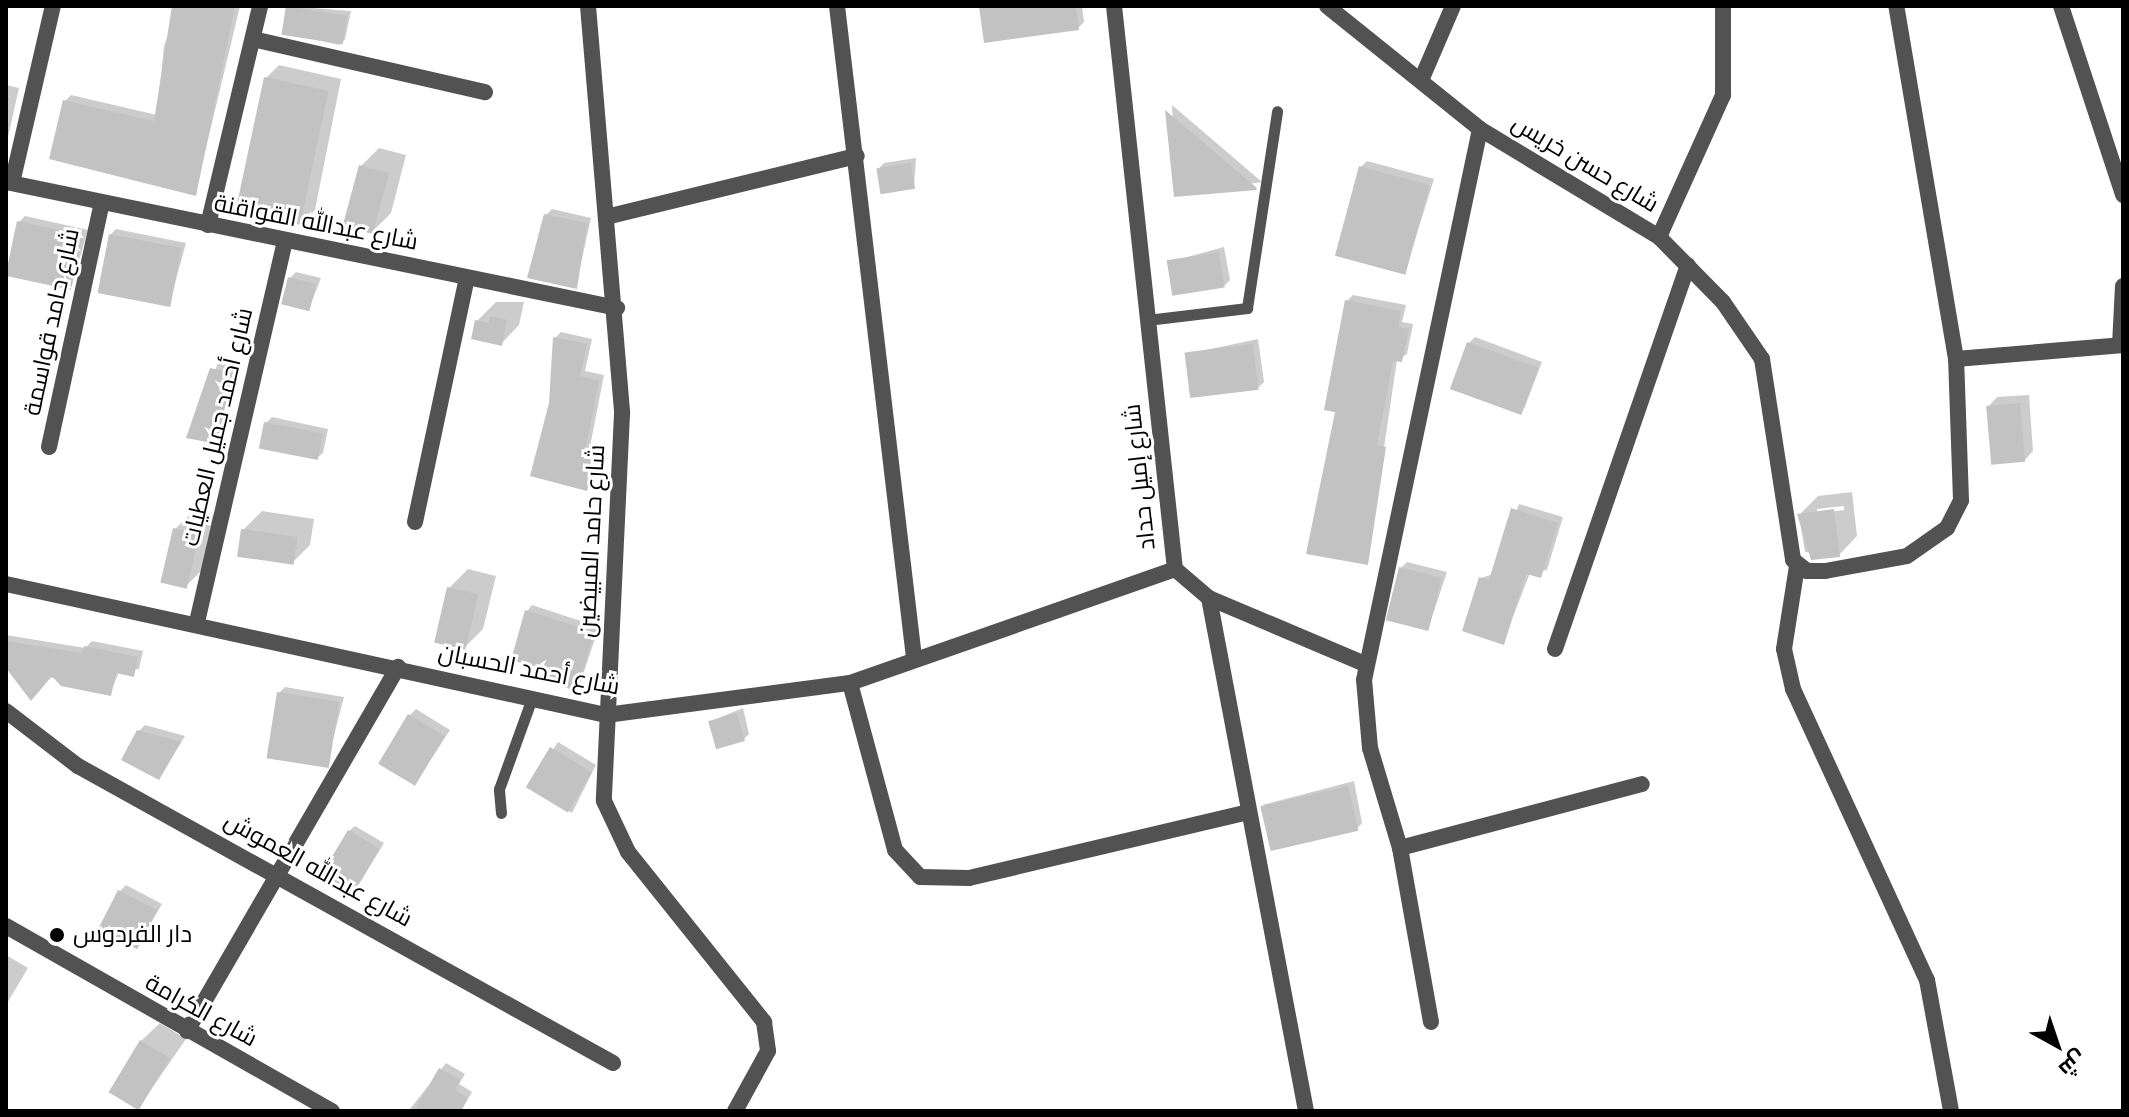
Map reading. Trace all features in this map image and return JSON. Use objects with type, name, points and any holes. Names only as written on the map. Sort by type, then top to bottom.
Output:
[{"type":"street","points":[[9,183],[53,6]]},
{"type":"street","points":[[208,225],[260,6]]},
{"type":"street","name":"شارع حامد المبيضين","points":[[588,6],[617,308],[622,425],[606,715],[611,826],[764,1022],[768,1051],[735,1111]]},
{"type":"street","points":[[837,6],[914,658]]},
{"type":"street","name":"شارع إميل حداد","points":[[1114,6],[1175,569],[1209,598],[1365,664]]},
{"type":"street","name":"شارع حسن خريس","points":[[1327,6],[1422,78],[1480,129],[1659,237],[1748,333],[1762,359],[1789,545],[1797,566]]},
{"type":"street","points":[[1422,78],[1453,6]]},
{"type":"street","points":[[1659,237],[1723,95],[1723,6]]},
{"type":"street","points":[[1896,6],[1956,359],[1963,472],[1947,528],[1907,556],[1825,571],[1797,566],[1784,649],[1793,689],[1927,980],[1951,1111]]},
{"type":"street","points":[[2061,6],[2123,195]]},
{"type":"street","points":[[253,39],[485,92]]},
{"type":"street","points":[[1431,1022],[1400,848],[1370,748],[1365,664],[1480,129]]},
{"type":"street","points":[[606,217],[857,156]]},
{"type":"street","name":"شارع عبدالله القواقنة","points":[[9,183],[101,206],[617,308]]},
{"type":"street","name":"شارع حامد قواسمة","points":[[49,447],[101,206]]},
{"type":"street","name":"شارع أحمد جميل العطيات","points":[[197,622],[285,242]]},
{"type":"street","points":[[1555,649],[1688,265]]},
{"type":"street","points":[[415,522],[467,278]]},
{"type":"street","points":[[1956,359],[2121,345],[2123,286]]},
{"type":"street","name":"شارع أحمد الحسبان","points":[[6,584],[197,622],[606,715],[850,683],[914,658],[1175,569]]},
{"type":"street","points":[[1209,598],[1245,813],[1306,1111]]},
{"type":"street","points":[[187,1031],[398,667]]},
{"type":"street","points":[[850,683],[895,850],[920,877],[969,878],[1245,813]]},
{"type":"street","name":"شارع عبدالله العموش","points":[[6,711],[78,766],[613,1063]]},
{"type":"street","points":[[1400,848],[1642,784]]},
{"type":"street","name":"شارع الكرامة","points":[[6,926],[332,1111]]},
{"type":"lane","points":[[1147,320],[1247,308],[1277,111]]},
{"type":"lane","points":[[501,813],[499,789],[532,698]]},
{"type":"building","points":[[172,6],[235,6],[196,196],[49,159],[63,100],[154,121]]},
{"type":"building","points":[[286,6],[347,16],[343,44],[281,35]]},
{"type":"building","points":[[979,6],[1076,6],[1079,30],[984,43]]},
{"type":"building","points":[[264,77],[329,91],[300,225],[236,211]]},
{"type":"building","points":[[1165,110],[1257,188],[1256,190],[1174,197]]},
{"type":"building","points":[[911,163],[915,189],[880,194],[876,168]]},
{"type":"building","points":[[359,165],[389,173],[373,234],[343,226]]},
{"type":"building","points":[[1359,166],[1430,185],[1405,275],[1335,256]]},
{"type":"building","points":[[544,214],[587,223],[577,289],[527,278]]},
{"type":"building","points":[[17,221],[83,235],[71,290],[6,276]]},
{"type":"building","points":[[109,234],[182,248],[170,307],[98,293]]},
{"type":"building","points":[[1219,252],[1225,288],[1172,296],[1167,260]]},
{"type":"building","points":[[288,277],[316,284],[309,311],[281,304]]},
{"type":"building","points":[[1345,300],[1401,311],[1398,327],[1409,329],[1402,362],[1393,361],[1377,445],[1386,447],[1368,565],[1306,554],[1335,412],[1324,410]]},
{"type":"building","points":[[490,316],[507,320],[502,346],[471,339],[475,320],[489,323]]},
{"type":"building","points":[[553,337],[587,344],[580,376],[599,381],[584,458],[595,460],[587,491],[530,476],[549,403]]},
{"type":"building","points":[[1467,342],[1538,368],[1521,415],[1450,389]]},
{"type":"building","points":[[1253,344],[1259,390],[1190,398],[1185,352]]},
{"type":"building","points":[[210,368],[232,373],[217,444],[186,438]]},
{"type":"building","points":[[2020,403],[2025,462],[1991,465],[1986,406]]},
{"type":"building","points":[[264,422],[323,433],[318,460],[259,449]]},
{"type":"building","points":[[1511,508],[1558,523],[1541,578],[1526,574],[1504,645],[1462,631],[1479,577],[1489,580]]},
{"type":"building","points":[[1834,509],[1840,557],[1811,560],[1797,514]]},
{"type":"building","points":[[173,528],[199,534],[187,589],[160,583]]},
{"type":"building","points":[[241,529],[297,537],[294,565],[237,557]]},
{"type":"building","points":[[1399,567],[1442,578],[1428,631],[1386,620]]},
{"type":"building","points":[[447,587],[478,594],[465,650],[434,643]]},
{"type":"building","points":[[525,610],[594,632],[578,691],[544,682],[547,670],[511,660]]},
{"type":"building","points":[[6,641],[82,653],[84,646],[138,657],[134,677],[116,673],[111,696],[61,686],[52,676],[31,701],[6,668]]},
{"type":"building","points":[[277,692],[339,702],[329,768],[267,758]]},
{"type":"building","points":[[737,713],[745,741],[716,749],[708,721]]},
{"type":"building","points":[[408,714],[445,736],[415,786],[378,764]]},
{"type":"building","points":[[137,730],[181,742],[159,780],[121,760]]},
{"type":"building","points":[[550,747],[592,772],[568,813],[526,787]]},
{"type":"building","points":[[1348,786],[1358,831],[1271,851],[1260,806]]},
{"type":"building","points":[[348,830],[380,849],[353,893],[322,874]]},
{"type":"building","points":[[118,890],[157,910],[137,949],[98,929]]},
{"type":"building","points":[[140,1040],[170,1058],[139,1110],[109,1092]]},
{"type":"building","points":[[439,1068],[460,1080],[455,1090],[468,1098],[461,1111],[414,1111]]},
{"type":"place","name":"دار الفردوس","points":[[57,935]]}]
